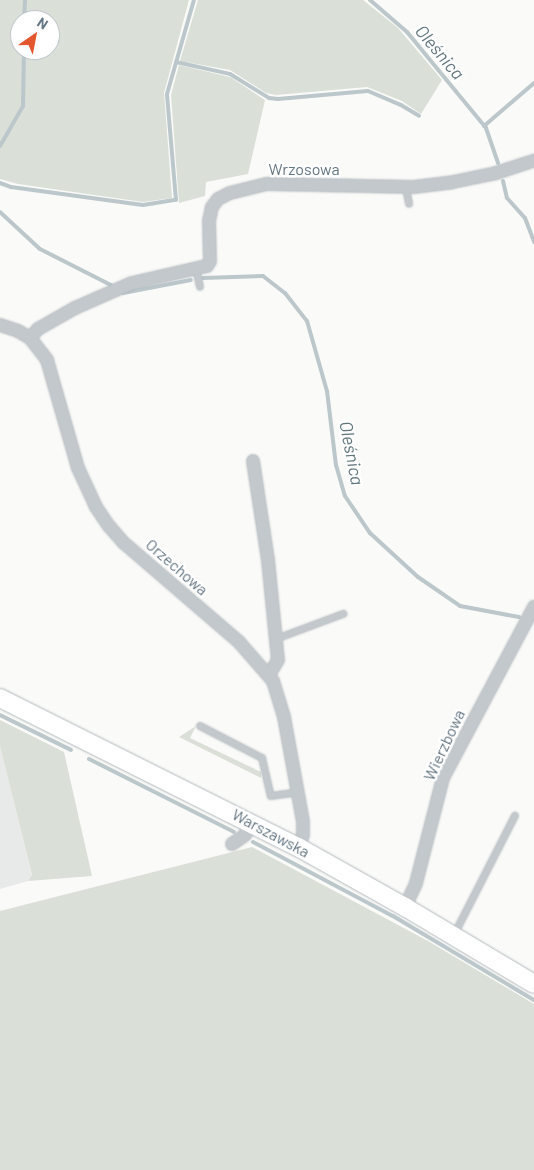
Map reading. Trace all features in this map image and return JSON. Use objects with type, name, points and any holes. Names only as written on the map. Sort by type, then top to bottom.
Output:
[{"type":"main road","name":"Warszawska","points":[[0,698],[298,847],[405,907],[534,984]]},
{"type":"street","name":"Wrzosowa","points":[[196,268],[207,266],[210,262],[209,220],[212,207],[218,199],[230,193],[267,184],[406,188],[453,182],[496,173],[534,161]]},
{"type":"street","points":[[30,338],[38,329],[51,321],[110,292],[139,280],[196,268]]},
{"type":"street","name":"Orzechowa","points":[[0,325],[18,331],[30,338],[42,352],[51,368],[78,468],[102,517],[124,543],[239,642],[269,675],[276,686],[304,830],[298,847]]},
{"type":"street","points":[[254,461],[268,560],[278,664],[269,675]]},
{"type":"street","name":"Wierzbowa","points":[[405,907],[416,883],[443,778],[534,607]]},
{"type":"street","points":[[232,844],[246,835],[252,823]]},
{"type":"lane","points":[[406,188],[409,204]]},
{"type":"lane","points":[[196,268],[200,287]]},
{"type":"lane","points":[[276,639],[343,614]]},
{"type":"lane","points":[[200,726],[262,758],[271,796],[298,792]]},
{"type":"lane","points":[[454,936],[515,816]]},
{"type":"shaded area","points":[[0,0],[189,0],[164,93],[172,198],[143,202],[18,184],[0,179]]},
{"type":"shaded area","points":[[198,0],[363,0],[398,28],[442,80],[421,114],[402,101],[367,87],[276,95],[266,93],[230,70],[180,61]]},
{"type":"shaded area","points":[[179,65],[230,77],[265,100],[248,174],[206,182],[205,196],[179,203],[171,95]]},
{"type":"shaded area","points":[[0,720],[64,752],[92,876],[28,881],[32,875],[0,746]]},
{"type":"shaded area","points":[[196,726],[190,738],[261,772],[261,778],[179,737]]},
{"type":"shaded area","points":[[0,746],[32,876],[28,881],[0,889]]},
{"type":"shaded area","points":[[252,847],[428,941],[534,1004],[534,1170],[0,1170],[0,911]]},
{"type":"waterway","points":[[24,10],[25,0]]},
{"type":"waterway","name":"Oleśnica","points":[[0,183],[11,187],[143,205],[176,200],[167,94],[194,0]]},
{"type":"waterway","name":"Oleśnica","points":[[370,0],[407,32],[486,128],[498,163]]},
{"type":"waterway","points":[[0,146],[23,106],[24,60]]},
{"type":"waterway","name":"Oleśnica","points":[[176,62],[230,74],[269,98],[278,99],[368,91],[401,105],[419,116]]},
{"type":"waterway","name":"Oleśnica","points":[[484,126],[534,83]]},
{"type":"waterway","name":"Oleśnica","points":[[503,181],[507,198],[525,218],[534,242]]},
{"type":"waterway","name":"Oleśnica","points":[[0,212],[40,249],[111,285]]},
{"type":"waterway","name":"Oleśnica","points":[[203,278],[263,276],[285,293],[307,321],[327,391],[336,465],[345,496],[370,533],[418,577],[460,606],[519,617]]},
{"type":"waterway","name":"Oleśnica","points":[[123,293],[191,280]]},
{"type":"waterway","points":[[0,715],[71,750]]},
{"type":"waterway","points":[[89,759],[234,832]]},
{"type":"waterway","points":[[253,842],[393,916],[534,1000]]}]
